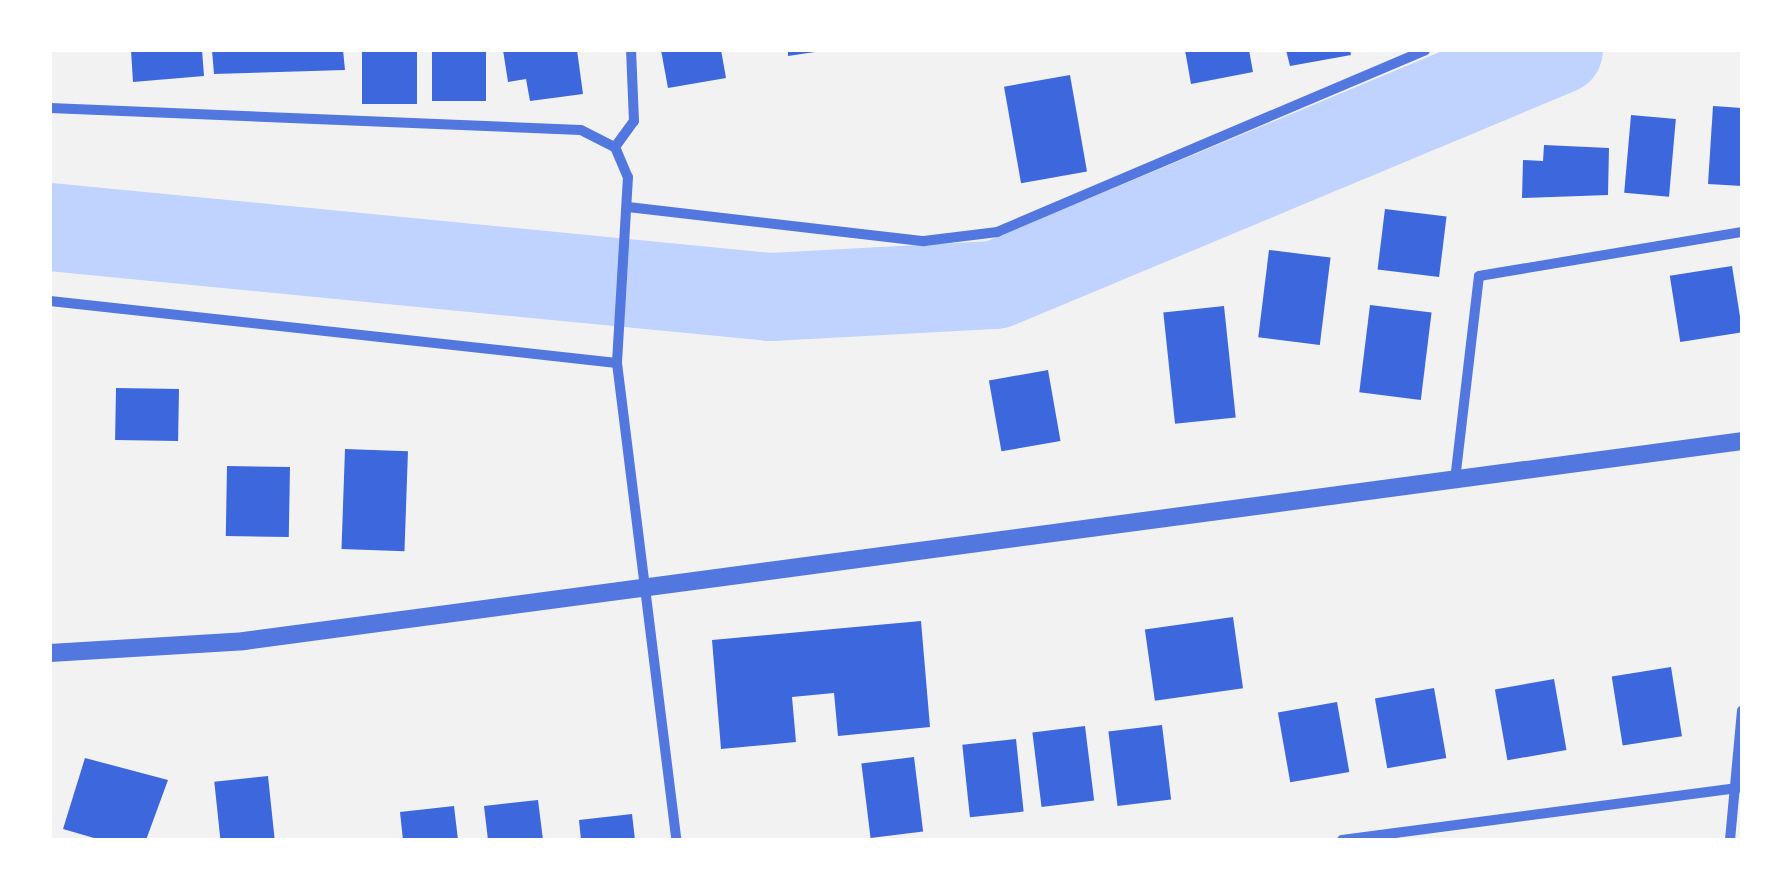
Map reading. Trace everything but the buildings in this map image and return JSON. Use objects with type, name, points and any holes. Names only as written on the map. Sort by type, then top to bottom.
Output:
[{"type":"street","points":[[615,147],[634,122],[631,50]]},
{"type":"street","points":[[628,207],[924,241],[997,232],[1425,50]]},
{"type":"street","points":[[50,108],[581,130],[615,147],[628,177],[628,228],[617,362],[676,840]]},
{"type":"street","points":[[1456,480],[1479,276],[1742,232]]},
{"type":"street","points":[[50,301],[617,362]]},
{"type":"street","points":[[50,653],[244,641],[1742,440]]},
{"type":"street","points":[[1730,840],[1738,788],[1742,711]]},
{"type":"street","points":[[1342,840],[1738,788]]},
{"type":"waterway","points":[[50,227],[771,297],[996,285],[1559,50]]}]
